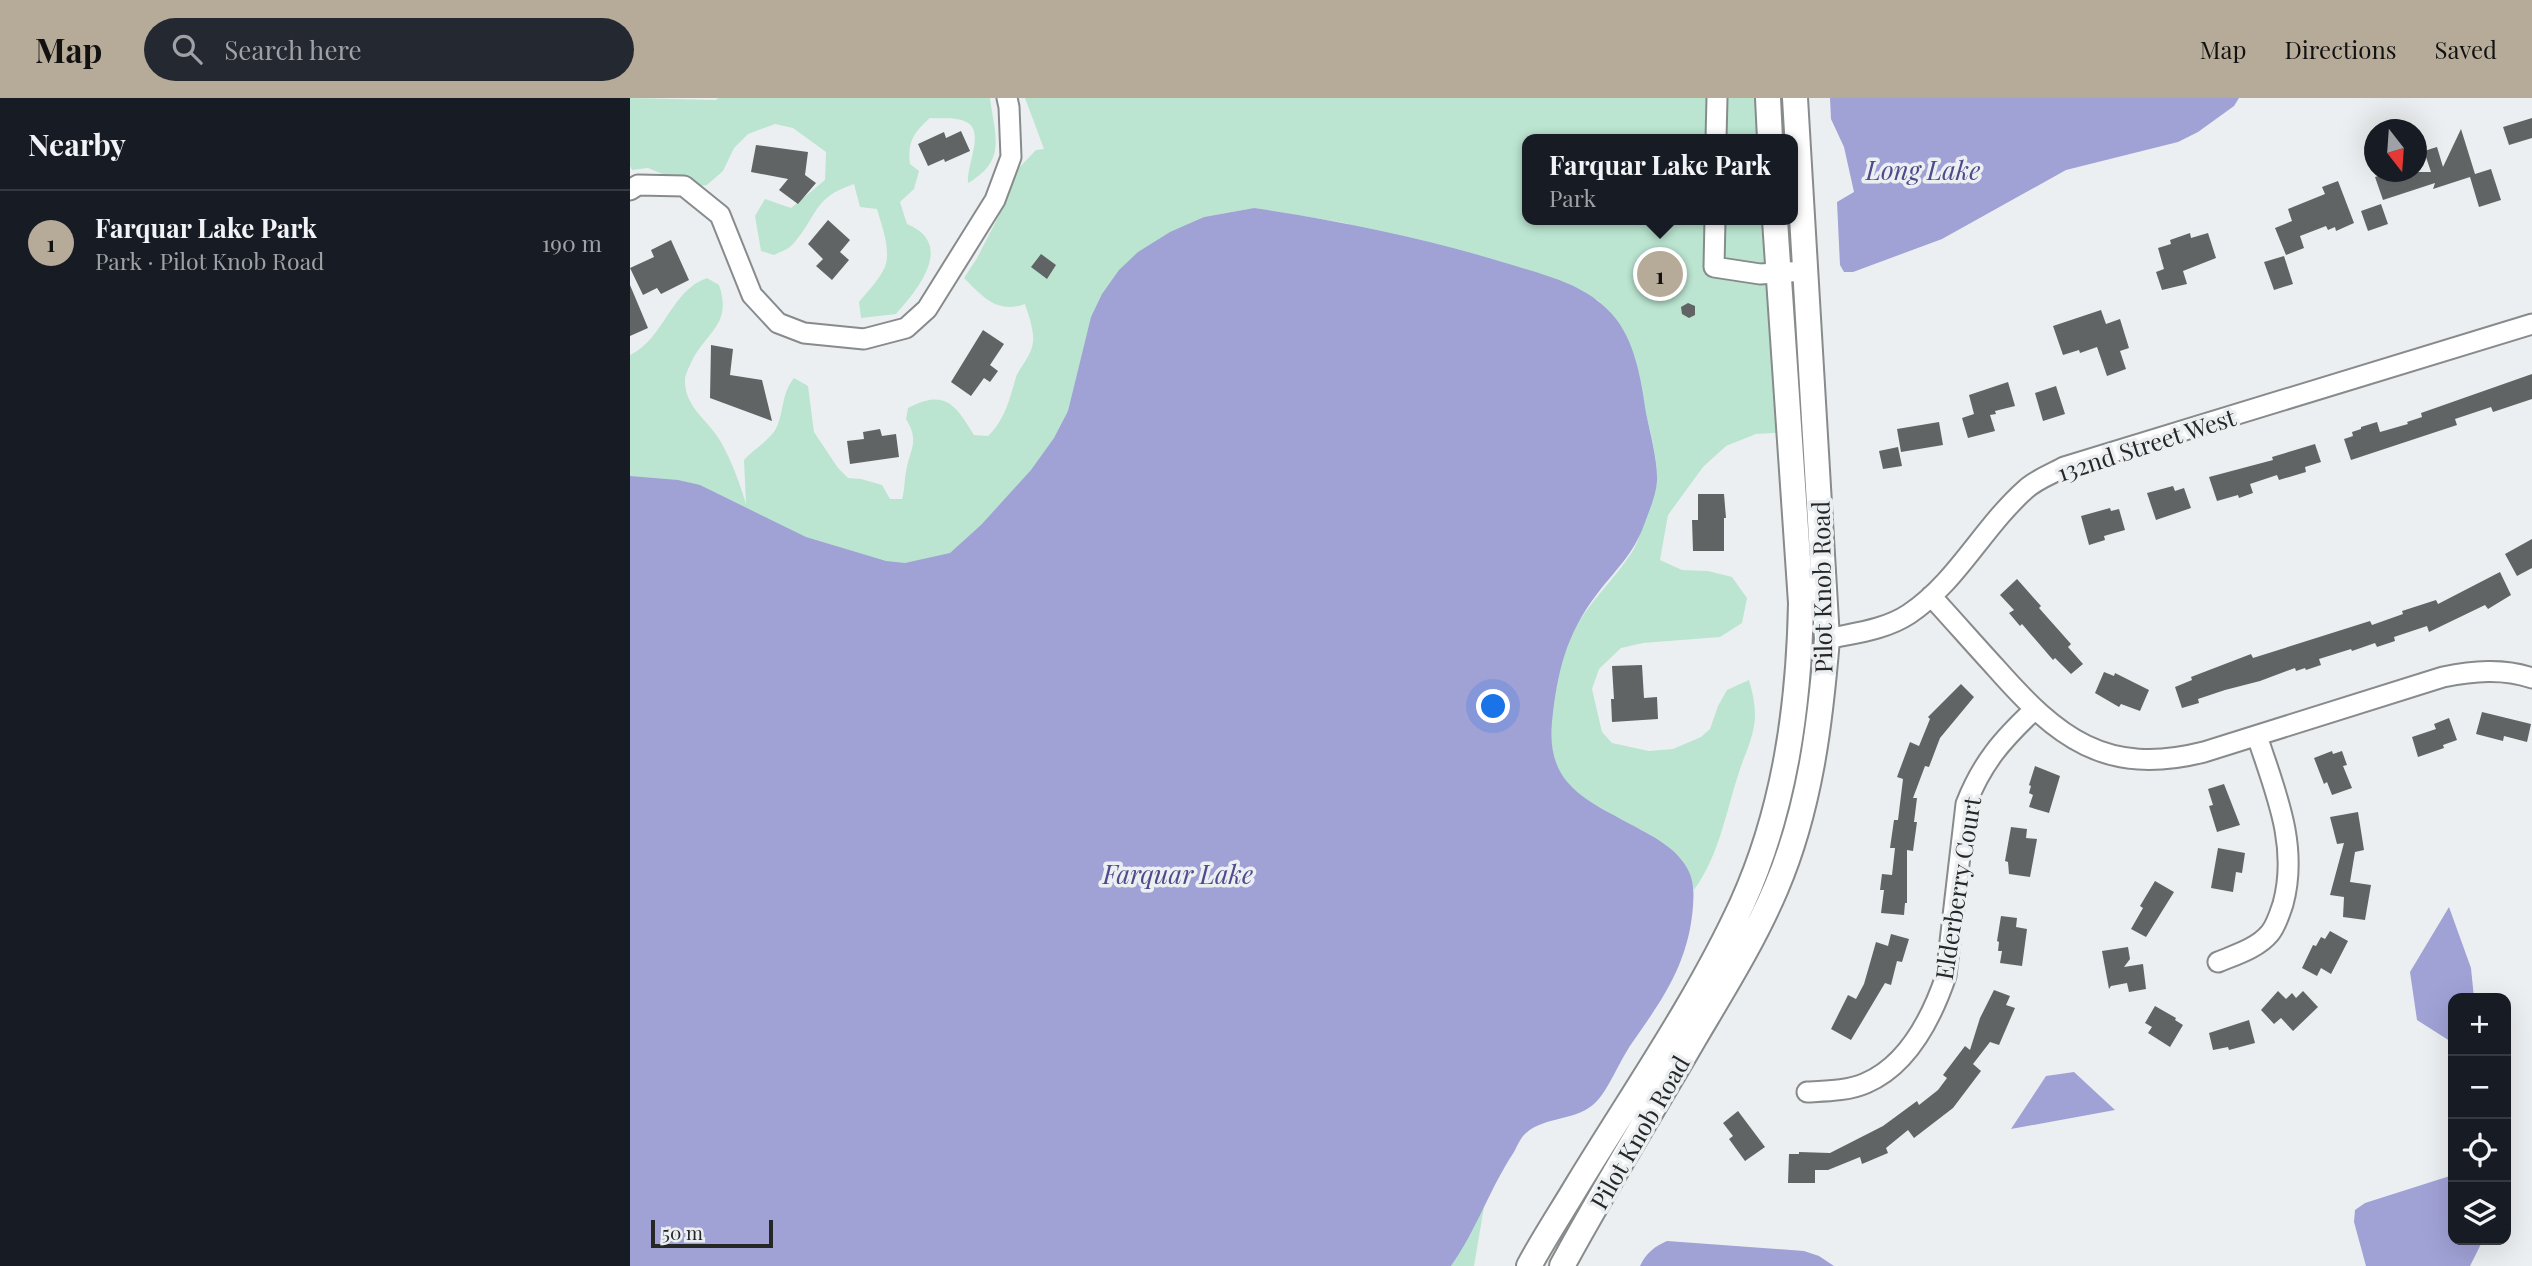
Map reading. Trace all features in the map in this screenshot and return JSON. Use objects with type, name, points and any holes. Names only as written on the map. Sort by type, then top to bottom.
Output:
[{"type":"main road","points":[[1768,98],[1770,134]]},
{"type":"main road","name":"Pilot Knob Road","points":[[1795,98],[1797,134]]},
{"type":"main road","name":"Pilot Knob Road","points":[[1562,1266],[1744,955],[1776,888],[1803,808],[1813,764],[1827,639],[1798,150]]},
{"type":"main road","name":"Pilot Knob Road","points":[[1529,1266],[1694,994],[1742,903],[1760,858],[1784,775],[1792,732],[1801,603],[1775,225]]},
{"type":"main road","points":[[1800,646],[1827,639]]},
{"type":"street","points":[[630,190],[638,185],[684,186],[720,215],[752,295],[778,323],[804,333],[864,339],[906,328],[927,309],[995,200],[1010,157],[1007,98]]},
{"type":"street","points":[[1716,134],[1717,98]]},
{"type":"street","points":[[1715,225],[1714,267],[1760,274],[1805,271]]},
{"type":"street","name":"132nd Street West","points":[[1827,639],[1880,628],[1908,615],[1950,578],[1996,518],[2029,486],[2064,467],[2532,324]]},
{"type":"street","points":[[1931,596],[2034,710],[2070,738],[2135,759],[2181,758],[2456,674],[2496,671],[2532,678]]},
{"type":"street","name":"Elderberry Court","points":[[1807,1092],[1843,1090],[1867,1083],[1886,1072],[1923,1028],[1937,1003],[1946,976],[1966,804],[1975,780],[1988,758],[2004,738],[2034,710]]},
{"type":"street","points":[[2218,962],[2243,952],[2270,933],[2281,910],[2287,888],[2290,866],[2288,840],[2257,736]]},
{"type":"green space","points":[[630,98],[990,98],[996,146],[989,166],[968,183],[975,139],[971,125],[956,119],[930,118],[916,133],[909,156],[910,164],[919,171],[914,189],[900,202],[907,224],[921,233],[929,243],[931,254],[928,267],[914,292],[896,314],[861,318],[859,302],[883,271],[887,249],[877,209],[860,207],[854,184],[830,195],[789,247],[774,255],[761,251],[755,216],[765,199],[791,208],[825,180],[826,152],[793,128],[775,124],[748,134],[734,148],[723,171],[707,185],[694,187],[648,168],[632,170]]},
{"type":"green space","points":[[1025,98],[1768,98],[1770,134],[1522,134],[1522,225],[1775,225],[1788,432],[1756,434],[1726,446],[1703,467],[1668,515],[1660,560],[1682,570],[1708,571],[1732,577],[1747,598],[1742,623],[1720,637],[1643,643],[1621,648],[1599,669],[1592,689],[1602,732],[1612,743],[1649,751],[1673,749],[1701,737],[1710,729],[1727,690],[1749,680],[1755,712],[1751,737],[1722,832],[1710,862],[1694,890],[1684,865],[1666,846],[1592,803],[1571,787],[1556,767],[1551,741],[1556,686],[1567,645],[1586,612],[1635,547],[1657,481],[1653,444],[1630,351],[1616,321],[1598,300],[1345,223],[1254,208],[1204,217],[1191,223],[1076,446],[938,577],[630,501],[630,355],[642,348],[651,338],[685,293],[707,278],[719,285],[722,310],[715,328],[689,367],[685,378],[686,390],[693,407],[726,451],[746,504],[744,460],[776,429],[787,389],[794,378],[808,386],[814,432],[838,468],[848,478],[882,485],[890,499],[902,499],[903,496],[913,445],[906,419],[908,408],[921,402],[940,400],[955,408],[974,435],[988,436],[1003,416],[1016,377],[1031,351],[1033,331],[1025,304],[1015,307],[998,305],[984,297],[964,278],[1008,198],[1017,170],[1036,150],[1044,149]]},
{"type":"green space","points":[[1484,1207],[1474,1266],[1451,1266]]},
{"type":"water","name":"Long Lake","points":[[1830,98],[2239,98],[2234,106],[2198,132],[2178,142],[2066,170],[1942,239],[1853,272],[1844,272],[1840,265],[1837,202],[1854,192],[1844,147],[1831,119]]},
{"type":"water","name":"Farquar Lake","points":[[1254,208],[1414,238],[1550,277],[1577,288],[1601,303],[1626,335],[1636,360],[1642,387],[1655,456],[1656,487],[1635,545],[1586,609],[1570,639],[1557,687],[1552,743],[1563,776],[1573,788],[1600,808],[1664,844],[1677,855],[1689,873],[1693,891],[1691,926],[1680,962],[1664,995],[1596,1102],[1580,1112],[1542,1124],[1522,1137],[1451,1266],[630,1266],[630,476],[678,480],[700,485],[806,537],[886,561],[905,563],[950,553],[981,525],[1031,470],[1054,438],[1068,411],[1091,317],[1102,294],[1119,270],[1138,252],[1170,232],[1204,217]]},
{"type":"water","points":[[2449,907],[2471,968],[2474,993],[2448,993],[2448,1040],[2417,1020],[2410,972]]},
{"type":"water","points":[[2074,1072],[2115,1110],[2011,1129],[2046,1076]]},
{"type":"water","points":[[2448,1177],[2448,1245],[2480,1245],[2470,1266],[2366,1266],[2354,1222],[2355,1210],[2365,1203]]},
{"type":"water","points":[[1667,1241],[1804,1251],[1819,1256],[1834,1266],[1640,1266],[1651,1251]]},
{"type":"building","points":[[2532,118],[2532,138],[2509,145],[2503,127]]},
{"type":"building","points":[[2461,129],[2475,174],[2491,169],[2501,200],[2479,207],[2470,177],[2433,189],[2435,183],[2383,200],[2377,182],[2427,182],[2427,172],[2431,172],[2427,150],[2437,147],[2443,167]]},
{"type":"building","points":[[961,131],[970,151],[928,166],[918,144],[944,132],[946,138]]},
{"type":"building","points":[[756,145],[808,152],[805,175],[816,183],[798,204],[779,190],[788,179],[751,172]]},
{"type":"building","points":[[2338,181],[2354,223],[2336,231],[2335,227],[2328,230],[2326,226],[2300,236],[2304,248],[2286,255],[2275,228],[2292,221],[2288,209],[2325,194],[2322,187]]},
{"type":"building","points":[[2381,204],[2388,224],[2368,231],[2361,211]]},
{"type":"building","points":[[828,220],[850,240],[840,252],[849,260],[832,280],[816,266],[823,259],[808,244]]},
{"type":"building","points":[[2190,233],[2191,238],[2208,233],[2216,258],[2183,271],[2187,284],[2162,290],[2156,272],[2164,269],[2158,248],[2171,244],[2170,240]]},
{"type":"building","points":[[671,240],[689,280],[661,294],[657,288],[643,295],[630,268],[654,257],[651,250]]},
{"type":"building","points":[[1041,254],[1056,265],[1047,279],[1031,267]]},
{"type":"building","points":[[2284,256],[2293,284],[2274,290],[2264,262]]},
{"type":"building","points":[[630,285],[648,328],[630,336]]},
{"type":"building","points":[[1688,303],[1695,306],[1695,315],[1689,318],[1682,314],[1681,307]]},
{"type":"building","points":[[2101,310],[2106,324],[2120,319],[2129,348],[2120,351],[2126,369],[2107,376],[2097,347],[2063,355],[2053,326]]},
{"type":"building","points":[[983,330],[1004,344],[990,365],[998,371],[990,382],[984,378],[971,396],[951,382]]},
{"type":"building","points":[[711,345],[733,349],[730,375],[762,380],[772,421],[710,398]]},
{"type":"building","points":[[2532,374],[2532,399],[2493,412],[2491,407],[2455,419],[2457,425],[2351,460],[2344,439],[2353,436],[2352,432],[2361,427],[2377,422],[2380,432],[2408,424],[2407,422],[2422,417],[2421,413]]},
{"type":"building","points":[[2008,382],[2015,406],[1990,415],[1995,431],[1968,438],[1962,418],[1974,414],[1969,395]]},
{"type":"building","points":[[2056,386],[2065,414],[2043,421],[2035,393]]},
{"type":"building","points":[[1939,422],[1943,445],[1901,452],[1897,429]]},
{"type":"building","points":[[880,429],[882,436],[896,434],[899,457],[850,464],[847,441],[864,439],[863,432]]},
{"type":"building","points":[[2315,444],[2321,462],[2305,467],[2306,472],[2279,480],[2277,475],[2250,484],[2253,493],[2217,501],[2209,477],[2273,460],[2272,457]]},
{"type":"building","points":[[1898,447],[1902,466],[1883,469],[1879,451]]},
{"type":"building","points":[[2173,486],[2175,491],[2184,488],[2191,508],[2156,520],[2147,493]]},
{"type":"building","points":[[1698,494],[1724,494],[1724,551],[1693,551],[1692,520],[1698,520]]},
{"type":"building","points":[[2110,508],[2111,511],[2119,509],[2125,530],[2104,536],[2105,540],[2089,545],[2081,516]]},
{"type":"building","points":[[2532,539],[2532,568],[2517,576],[2505,554]]},
{"type":"building","points":[[2500,572],[2511,595],[2488,609],[2485,605],[2429,632],[2427,626],[2394,637],[2395,641],[2377,647],[2375,643],[2352,651],[2351,649],[2319,659],[2321,665],[2306,670],[2296,671],[2295,668],[2198,699],[2199,703],[2182,708],[2175,687],[2192,680],[2191,677],[2251,654],[2253,658],[2370,621],[2372,625],[2403,614],[2402,611],[2436,600],[2438,604]]},
{"type":"building","points":[[2017,579],[2071,644],[2068,647],[2083,664],[2071,674],[2055,658],[2053,660],[2009,613],[2014,610],[2000,595]]},
{"type":"building","points":[[1642,665],[1644,698],[1657,697],[1658,719],[1612,722],[1612,666]]},
{"type":"building","points":[[2104,672],[2114,676],[2115,673],[2149,690],[2140,711],[2121,704],[2119,707],[2095,693]]},
{"type":"building","points":[[1961,684],[1974,697],[1940,738],[1929,767],[1925,766],[1913,798],[1917,798],[1914,822],[1917,822],[1913,851],[1907,850],[1907,903],[1904,915],[1881,913],[1884,890],[1880,890],[1882,874],[1892,875],[1895,848],[1890,848],[1894,820],[1898,820],[1903,779],[1897,777],[1910,742],[1919,746],[1930,719],[1928,717]]},
{"type":"building","points":[[2482,712],[2531,724],[2527,742],[2504,736],[2503,741],[2476,734]]},
{"type":"building","points":[[2449,718],[2457,740],[2443,745],[2444,748],[2418,757],[2412,737],[2436,729],[2434,724]]},
{"type":"building","points":[[2332,751],[2333,754],[2342,751],[2347,765],[2343,766],[2352,788],[2332,795],[2327,782],[2324,784],[2314,758]]},
{"type":"building","points":[[2035,766],[2060,776],[2049,813],[2029,807],[2033,795],[2029,793],[2029,785]]},
{"type":"building","points":[[2224,784],[2240,825],[2217,832],[2209,806],[2213,805],[2208,789]]},
{"type":"building","points":[[2358,812],[2364,850],[2355,852],[2350,882],[2371,885],[2365,920],[2343,917],[2344,897],[2330,895],[2344,843],[2337,844],[2330,817]]},
{"type":"building","points":[[2011,827],[2027,829],[2026,838],[2037,839],[2030,877],[2009,874],[2008,862],[2005,861]]},
{"type":"building","points":[[2218,848],[2245,853],[2242,873],[2236,872],[2233,892],[2211,888]]},
{"type":"building","points":[[2155,881],[2174,892],[2146,937],[2131,929],[2143,908],[2140,906]]},
{"type":"building","points":[[2001,916],[2017,918],[2016,927],[2027,929],[2022,966],[2000,963],[2002,951],[1998,951],[1997,941]]},
{"type":"building","points":[[2330,931],[2348,941],[2331,974],[2321,968],[2317,976],[2302,968],[2313,945],[2316,946],[2321,937],[2325,939]]},
{"type":"building","points":[[1891,934],[1909,939],[1902,962],[1897,961],[1891,985],[1885,983],[1851,1040],[1831,1029],[1848,995],[1856,999],[1864,984],[1876,942],[1888,946]]},
{"type":"building","points":[[2128,947],[2130,959],[2124,967],[2143,964],[2146,989],[2129,992],[2127,983],[2111,986],[2109,989],[2102,951]]},
{"type":"building","points":[[1994,990],[2010,996],[2006,1005],[2015,1008],[1999,1045],[1990,1042],[1973,1064],[1981,1071],[1953,1108],[1914,1138],[1908,1130],[1886,1148],[1888,1153],[1862,1164],[1860,1157],[1828,1170],[1815,1170],[1815,1183],[1788,1183],[1789,1154],[1830,1153],[1883,1126],[1917,1101],[1919,1105],[1938,1090],[1947,1078],[1943,1075],[1965,1046],[1970,1050],[1980,1018]]},
{"type":"building","points":[[2278,991],[2286,999],[2292,993],[2296,998],[2303,991],[2318,1007],[2293,1031],[2281,1018],[2274,1024],[2261,1010]]},
{"type":"building","points":[[2155,1006],[2183,1025],[2170,1047],[2148,1033],[2152,1027],[2145,1023]]},
{"type":"building","points":[[2249,1020],[2255,1043],[2229,1050],[2228,1047],[2213,1050],[2209,1033]]},
{"type":"building","points":[[1738,1111],[1765,1147],[1745,1161],[1729,1139],[1733,1136],[1723,1123]]},
{"type":"place","name":"Farquar Lake Park","points":[[1660,274]]}]
